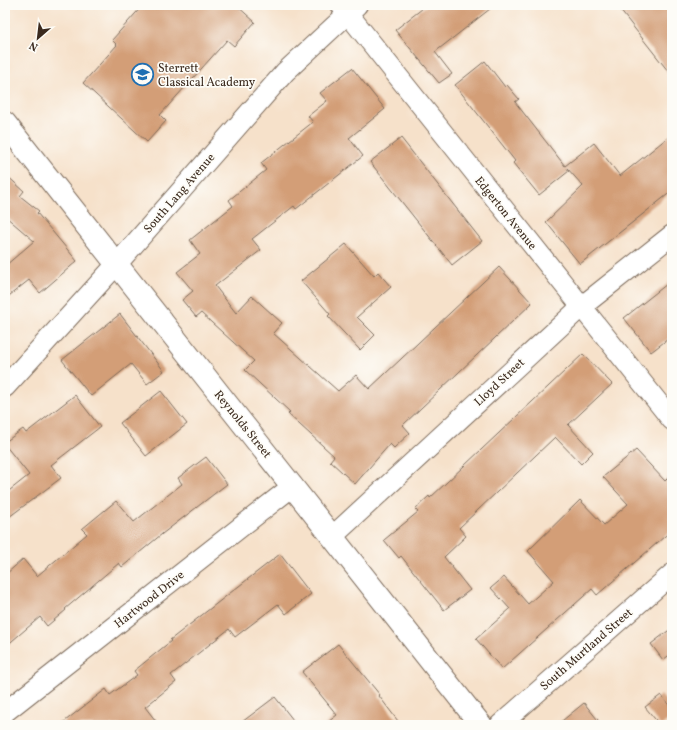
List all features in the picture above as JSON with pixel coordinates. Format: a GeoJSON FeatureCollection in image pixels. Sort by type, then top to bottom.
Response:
{"type":"FeatureCollection","features":[{"type":"Feature","properties":{"kind":"street","name":"South Lang Avenue"},"geometry":{"type":"LineString","coordinates":[[5,387],[116,265],[286,72],[348,8]]}},
{"type":"Feature","properties":{"kind":"street","name":"Edgerton Avenue"},"geometry":{"type":"LineString","coordinates":[[348,8],[581,307],[672,420]]}},
{"type":"Feature","properties":{"kind":"street","name":"Reynolds Street"},"geometry":{"type":"LineString","coordinates":[[5,123],[481,725]]}},
{"type":"Feature","properties":{"kind":"street","name":"Lloyd Street"},"geometry":{"type":"LineString","coordinates":[[333,536],[581,307],[672,235]]}},
{"type":"Feature","properties":{"kind":"street","name":"Hartwood Drive"},"geometry":{"type":"LineString","coordinates":[[5,712],[293,486]]}},
{"type":"Feature","properties":{"kind":"street","name":"South Murtland Street"},"geometry":{"type":"LineString","coordinates":[[500,725],[672,574]]}},
{"type":"Feature","properties":{"kind":"building","name":"Sterrett Classical Academy"},"geometry":{"type":"Polygon","coordinates":[[[143,5],[236,5],[255,22],[234,46],[227,40],[160,115],[166,121],[147,142],[83,83],[117,45],[112,40],[143,5]]]}},
{"type":"Feature","properties":{"kind":"building"},"geometry":{"type":"Polygon","coordinates":[[[427,5],[495,5],[435,52],[452,74],[439,83],[395,30],[427,5]]]}},
{"type":"Feature","properties":{"kind":"building"},"geometry":{"type":"Polygon","coordinates":[[[616,5],[672,5],[672,76],[616,5]]]}},
{"type":"Feature","properties":{"kind":"building"},"geometry":{"type":"Polygon","coordinates":[[[485,61],[505,87],[507,85],[519,99],[515,102],[565,166],[594,143],[620,176],[672,134],[672,191],[580,264],[546,222],[583,186],[567,168],[569,171],[539,195],[513,163],[515,161],[455,85],[485,61]]]}},
{"type":"Feature","properties":{"kind":"building"},"geometry":{"type":"Polygon","coordinates":[[[352,68],[385,109],[349,138],[363,156],[296,209],[294,206],[252,239],[261,250],[215,286],[236,313],[252,296],[282,323],[273,333],[338,391],[356,375],[369,389],[499,267],[532,303],[403,425],[410,433],[394,448],[390,444],[355,484],[330,461],[334,456],[288,414],[290,412],[245,370],[254,361],[201,313],[196,317],[182,300],[193,291],[177,272],[200,254],[190,240],[233,206],[229,200],[266,170],[261,163],[313,122],[308,116],[327,101],[320,93],[352,68]]]}},
{"type":"Feature","properties":{"kind":"building"},"geometry":{"type":"Polygon","coordinates":[[[401,138],[482,241],[452,265],[370,162],[401,138]]]}},
{"type":"Feature","properties":{"kind":"building"},"geometry":{"type":"Polygon","coordinates":[[[5,174],[24,191],[20,196],[39,211],[37,213],[77,261],[40,293],[29,280],[5,299],[5,266],[34,241],[5,216],[5,174]]]}},
{"type":"Feature","properties":{"kind":"building"},"geometry":{"type":"Polygon","coordinates":[[[346,244],[374,276],[378,272],[391,287],[357,317],[375,335],[360,350],[328,316],[330,314],[301,281],[346,244]]]}},
{"type":"Feature","properties":{"kind":"building"},"geometry":{"type":"Polygon","coordinates":[[[672,280],[672,336],[651,352],[624,318],[672,280]]]}},
{"type":"Feature","properties":{"kind":"building"},"geometry":{"type":"Polygon","coordinates":[[[120,314],[164,371],[147,384],[131,364],[91,396],[62,360],[120,314]]]}},
{"type":"Feature","properties":{"kind":"building"},"geometry":{"type":"Polygon","coordinates":[[[583,354],[612,384],[568,425],[593,452],[581,464],[555,437],[459,528],[466,536],[444,557],[470,590],[444,610],[401,556],[399,558],[384,540],[418,512],[415,509],[429,496],[430,498],[583,354]]]}},
{"type":"Feature","properties":{"kind":"building"},"geometry":{"type":"Polygon","coordinates":[[[161,391],[187,424],[146,456],[120,423],[161,391]]]}},
{"type":"Feature","properties":{"kind":"building"},"geometry":{"type":"Polygon","coordinates":[[[75,395],[100,427],[51,465],[61,478],[5,520],[5,494],[29,475],[5,445],[5,442],[23,429],[26,433],[75,395]]]}},
{"type":"Feature","properties":{"kind":"building"},"geometry":{"type":"Polygon","coordinates":[[[636,450],[665,481],[672,474],[672,530],[597,595],[592,589],[502,669],[476,639],[510,609],[491,588],[504,577],[528,604],[554,581],[528,551],[580,500],[604,525],[628,504],[603,477],[636,450]]]}},
{"type":"Feature","properties":{"kind":"building"},"geometry":{"type":"Polygon","coordinates":[[[206,457],[227,484],[122,567],[119,563],[47,626],[40,617],[5,647],[5,575],[23,559],[37,576],[87,534],[82,529],[116,501],[134,522],[182,484],[178,478],[206,457]]]}},
{"type":"Feature","properties":{"kind":"building"},"geometry":{"type":"Polygon","coordinates":[[[280,554],[311,594],[286,614],[278,604],[235,637],[229,629],[171,675],[176,682],[145,707],[159,725],[60,725],[106,689],[110,695],[137,675],[134,671],[171,641],[170,640],[280,554]]]}},
{"type":"Feature","properties":{"kind":"building"},"geometry":{"type":"Polygon","coordinates":[[[672,628],[672,653],[663,660],[651,644],[672,628]]]}},
{"type":"Feature","properties":{"kind":"building"},"geometry":{"type":"Polygon","coordinates":[[[338,644],[380,695],[379,696],[401,725],[324,725],[337,715],[302,672],[338,644]]]}},
{"type":"Feature","properties":{"kind":"building"},"geometry":{"type":"Polygon","coordinates":[[[661,695],[672,709],[672,717],[660,725],[645,707],[661,695]]]}},
{"type":"Feature","properties":{"kind":"building"},"geometry":{"type":"Polygon","coordinates":[[[275,697],[297,725],[238,725],[275,697]]]}},
{"type":"Feature","properties":{"kind":"building"},"geometry":{"type":"Polygon","coordinates":[[[584,703],[602,725],[557,725],[584,703]]]}},
{"type":"Feature","properties":{"kind":"place","name":"Sterrett Classical Academy"},"geometry":{"type":"Point","coordinates":[143,75]}}]}
